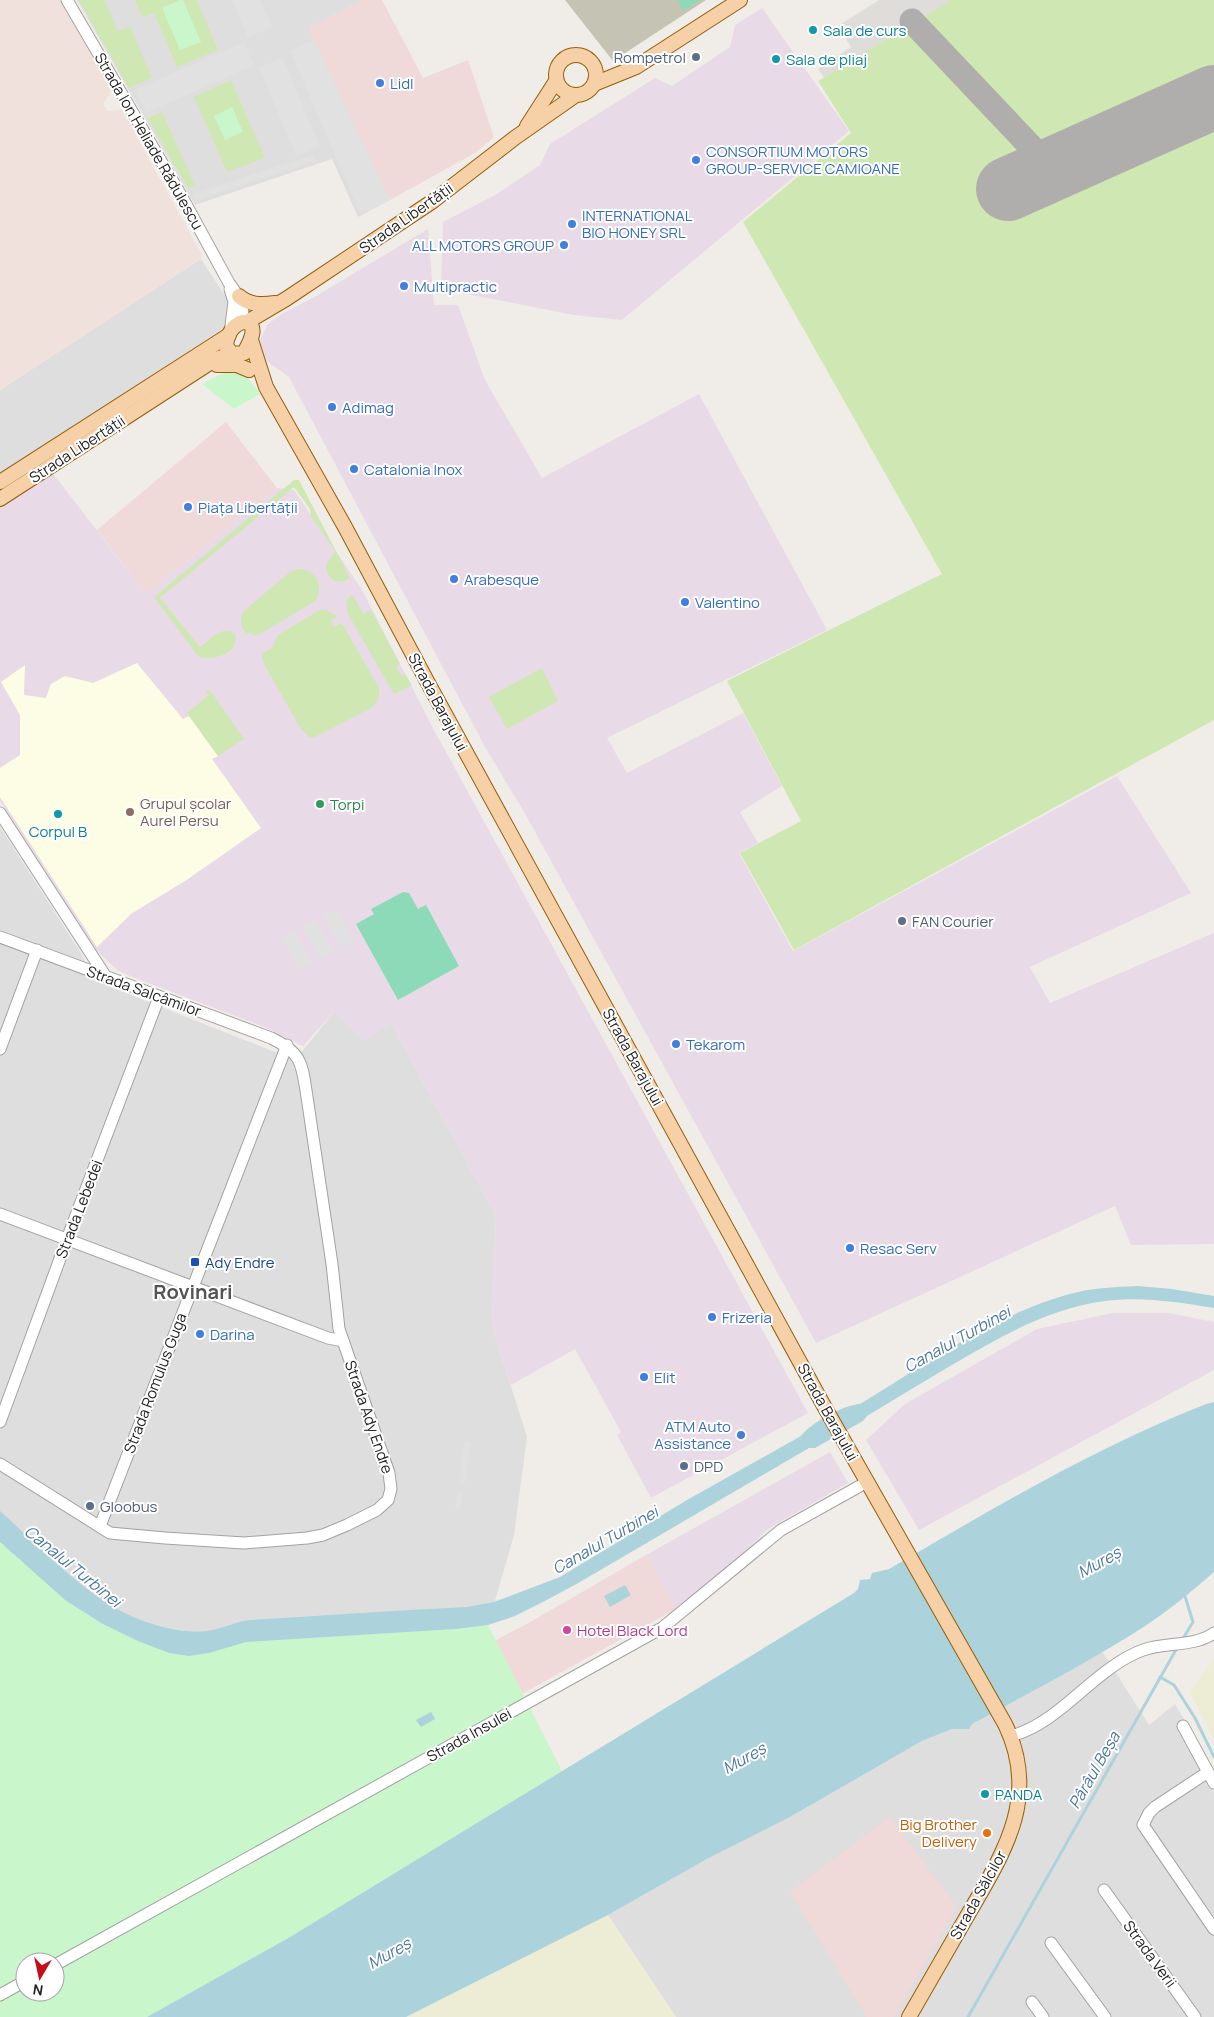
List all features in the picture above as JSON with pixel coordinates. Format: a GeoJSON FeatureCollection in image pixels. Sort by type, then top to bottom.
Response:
{"type":"FeatureCollection","features":[{"type":"Feature","properties":{"kind":"main road"},"geometry":{"type":"LineString","coordinates":[[594,84],[636,67],[740,0]]}},
{"type":"Feature","properties":{"kind":"main road"},"geometry":{"type":"LineString","coordinates":[[588,59],[594,66],[596,75],[590,90],[576,95],[560,88],[556,80],[556,71],[563,59],[570,56],[578,55],[588,59],[605,68],[620,70],[636,67]]}},
{"type":"Feature","properties":{"kind":"main road","name":"Strada Libertății"},"geometry":{"type":"LineString","coordinates":[[523,132],[556,80]]}},
{"type":"Feature","properties":{"kind":"main road","name":"Strada Libertății"},"geometry":{"type":"LineString","coordinates":[[0,482],[229,334],[234,327],[248,329],[283,301],[433,201],[523,132],[576,95]]}},
{"type":"Feature","properties":{"kind":"main road"},"geometry":{"type":"LineString","coordinates":[[239,296],[259,305],[283,301]]}},
{"type":"Feature","properties":{"kind":"main road"},"geometry":{"type":"LineString","coordinates":[[229,334],[226,346],[234,355],[244,353],[248,329]]}},
{"type":"Feature","properties":{"kind":"main road","name":"Strada Barajului"},"geometry":{"type":"LineString","coordinates":[[248,329],[266,387],[345,527],[428,683],[825,1407],[1008,1730]]}},
{"type":"Feature","properties":{"kind":"main road","name":"Strada Libertății"},"geometry":{"type":"LineString","coordinates":[[0,498],[216,359],[234,355]]}},
{"type":"Feature","properties":{"kind":"main road","name":"Strada Barajului"},"geometry":{"type":"LineString","coordinates":[[234,355],[266,387]]}},
{"type":"Feature","properties":{"kind":"main road"},"geometry":{"type":"LineString","coordinates":[[191,375],[217,365],[227,364],[249,370]]}},
{"type":"Feature","properties":{"kind":"main road","name":"Strada Sălcilor"},"geometry":{"type":"LineString","coordinates":[[908,2017],[1000,1859],[1012,1829],[1019,1798],[1020,1768],[1008,1730]]}},
{"type":"Feature","properties":{"kind":"street","name":"Strada Ion Heliade Rădulescu"},"geometry":{"type":"LineString","coordinates":[[67,0],[182,197],[229,283],[239,296],[248,329]]}},
{"type":"Feature","properties":{"kind":"street","name":"Strada Ion Heliade Rădulescu"},"geometry":{"type":"LineString","coordinates":[[229,283],[234,302],[229,334]]}},
{"type":"Feature","properties":{"kind":"street"},"geometry":{"type":"LineString","coordinates":[[0,813],[106,977]]}},
{"type":"Feature","properties":{"kind":"street","name":"Strada Salcâmilor"},"geometry":{"type":"LineString","coordinates":[[0,937],[287,1045]]}},
{"type":"Feature","properties":{"kind":"street"},"geometry":{"type":"LineString","coordinates":[[0,1049],[38,950]]}},
{"type":"Feature","properties":{"kind":"street","name":"Strada Lebedei"},"geometry":{"type":"LineString","coordinates":[[0,1422],[160,997]]}},
{"type":"Feature","properties":{"kind":"street","name":"Strada Romulus Guga"},"geometry":{"type":"LineString","coordinates":[[100,1526],[287,1045]]}},
{"type":"Feature","properties":{"kind":"street","name":"Strada Ady Endre"},"geometry":{"type":"LineString","coordinates":[[0,1464],[110,1533],[119,1535],[211,1541],[264,1542],[323,1535],[346,1526],[381,1508],[388,1500],[391,1481],[343,1341],[337,1316],[332,1264],[303,1071],[294,1051],[287,1045]]}},
{"type":"Feature","properties":{"kind":"street"},"geometry":{"type":"LineString","coordinates":[[0,1214],[328,1338],[343,1341]]}},
{"type":"Feature","properties":{"kind":"street","name":"Strada Insulei"},"geometry":{"type":"LineString","coordinates":[[65,1959],[662,1628],[781,1530],[867,1482]]}},
{"type":"Feature","properties":{"kind":"street"},"geometry":{"type":"LineString","coordinates":[[1008,1730],[1023,1733],[1037,1726],[1094,1681],[1143,1650],[1200,1640],[1214,1633]]}},
{"type":"Feature","properties":{"kind":"street"},"geometry":{"type":"LineString","coordinates":[[1183,1726],[1214,1783]]}},
{"type":"Feature","properties":{"kind":"street"},"geometry":{"type":"LineString","coordinates":[[1208,1772],[1155,1807],[1149,1813],[1143,1825],[1214,1929]]}},
{"type":"Feature","properties":{"kind":"street","name":"Strada Verii"},"geometry":{"type":"LineString","coordinates":[[1104,1890],[1195,2017]]}},
{"type":"Feature","properties":{"kind":"street"},"geometry":{"type":"LineString","coordinates":[[1051,1943],[1105,2017]]}},
{"type":"Feature","properties":{"kind":"street"},"geometry":{"type":"LineString","coordinates":[[0,1995],[15,1987]]}},
{"type":"Feature","properties":{"kind":"street"},"geometry":{"type":"LineString","coordinates":[[1032,2002],[1043,2017]]}},
{"type":"Feature","properties":{"kind":"shaded area"},"geometry":{"type":"Polygon","coordinates":[[[0,0],[60,0],[111,91],[103,104],[108,111],[122,110],[202,255],[201,259],[0,390],[0,0]]]}},
{"type":"Feature","properties":{"kind":"shaded area"},"geometry":{"type":"Polygon","coordinates":[[[77,0],[363,0],[309,28],[390,200],[358,217],[332,159],[195,205],[77,0]]]}},
{"type":"Feature","properties":{"kind":"shaded area"},"geometry":{"type":"Polygon","coordinates":[[[232,0],[260,0],[272,27],[248,37],[232,0]]]}},
{"type":"Feature","properties":{"kind":"shaded area"},"geometry":{"type":"Polygon","coordinates":[[[363,0],[382,0],[423,78],[468,60],[494,137],[475,153],[390,200],[308,28],[363,0]]]}},
{"type":"Feature","properties":{"kind":"shaded area"},"geometry":{"type":"Polygon","coordinates":[[[565,0],[706,0],[613,61],[565,0]]]}},
{"type":"Feature","properties":{"kind":"shaded area"},"geometry":{"type":"Polygon","coordinates":[[[879,0],[982,0],[882,160],[818,69],[851,47],[838,26],[879,0]]]}},
{"type":"Feature","properties":{"kind":"shaded area"},"geometry":{"type":"Polygon","coordinates":[[[762,8],[849,131],[622,320],[574,315],[441,289],[443,222],[497,194],[540,165],[550,144],[655,78],[672,86],[730,47],[735,25],[762,8]]]}},
{"type":"Feature","properties":{"kind":"shaded area"},"geometry":{"type":"Polygon","coordinates":[[[314,40],[390,200],[360,213],[290,51],[314,40]]]}},
{"type":"Feature","properties":{"kind":"shaded area"},"geometry":{"type":"Polygon","coordinates":[[[244,42],[254,65],[146,113],[135,90],[244,42]]]}},
{"type":"Feature","properties":{"kind":"shaded area"},"geometry":{"type":"Polygon","coordinates":[[[283,58],[320,147],[296,156],[259,67],[283,58]]]}},
{"type":"Feature","properties":{"kind":"shaded area"},"geometry":{"type":"Polygon","coordinates":[[[313,155],[316,161],[195,201],[192,194],[313,155]]]}},
{"type":"Feature","properties":{"kind":"shaded area"},"geometry":{"type":"Polygon","coordinates":[[[428,229],[434,305],[458,305],[485,380],[542,478],[699,394],[827,630],[607,738],[627,773],[743,713],[782,786],[740,812],[758,843],[739,853],[793,951],[1117,776],[1191,893],[1030,967],[1050,1003],[1214,933],[1214,1244],[1131,1245],[1115,1206],[816,1343],[523,810],[485,747],[289,377],[260,356],[260,341],[267,325],[280,315],[316,296],[428,229]]]}},
{"type":"Feature","properties":{"kind":"shaded area"},"geometry":{"type":"Polygon","coordinates":[[[201,259],[229,302],[227,326],[0,473],[0,390],[201,259]]]}},
{"type":"Feature","properties":{"kind":"shaded area","name":"Piața Libertății"},"geometry":{"type":"Polygon","coordinates":[[[226,422],[277,488],[146,594],[97,530],[226,422]]]}},
{"type":"Feature","properties":{"kind":"shaded area"},"geometry":{"type":"Polygon","coordinates":[[[51,471],[146,594],[277,488],[294,490],[361,588],[434,730],[808,1413],[651,1498],[617,1435],[621,1432],[575,1349],[511,1385],[492,1326],[496,1216],[391,1023],[364,1041],[334,1012],[303,1046],[262,1026],[117,970],[95,949],[0,801],[0,506],[51,471]]]}},
{"type":"Feature","properties":{"kind":"shaded area","name":"Grupul școlar Aurel Persu"},"geometry":{"type":"Polygon","coordinates":[[[137,663],[183,719],[189,716],[218,756],[212,759],[261,828],[188,879],[131,914],[97,947],[0,797],[0,768],[20,755],[20,715],[1,682],[25,665],[24,695],[46,698],[51,684],[65,676],[93,683],[137,663]]]}},
{"type":"Feature","properties":{"kind":"shaded area"},"geometry":{"type":"Polygon","coordinates":[[[0,827],[81,953],[93,980],[295,1060],[334,1012],[391,1023],[496,1216],[492,1326],[527,1437],[514,1535],[488,1625],[246,1642],[231,1646],[138,1641],[101,1623],[0,1542],[0,827]]]}},
{"type":"Feature","properties":{"kind":"shaded area"},"geometry":{"type":"Polygon","coordinates":[[[337,908],[354,940],[341,948],[323,915],[337,908]]]}},
{"type":"Feature","properties":{"kind":"shaded area"},"geometry":{"type":"Polygon","coordinates":[[[315,919],[334,952],[320,959],[302,927],[315,919]]]}},
{"type":"Feature","properties":{"kind":"shaded area"},"geometry":{"type":"Polygon","coordinates":[[[295,931],[312,963],[299,970],[281,938],[295,931]]]}},
{"type":"Feature","properties":{"kind":"shaded area"},"geometry":{"type":"Polygon","coordinates":[[[1113,1313],[1169,1313],[1214,1322],[1214,1370],[919,1530],[866,1440],[905,1404],[1037,1329],[1113,1313]]]}},
{"type":"Feature","properties":{"kind":"shaded area"},"geometry":{"type":"Polygon","coordinates":[[[465,1441],[471,1442],[465,1482],[459,1481],[465,1441]]]}},
{"type":"Feature","properties":{"kind":"shaded area"},"geometry":{"type":"Polygon","coordinates":[[[830,1452],[848,1483],[768,1529],[742,1555],[676,1609],[646,1555],[830,1452]]]}},
{"type":"Feature","properties":{"kind":"shaded area"},"geometry":{"type":"Polygon","coordinates":[[[458,1491],[463,1492],[460,1510],[455,1509],[458,1491]]]}},
{"type":"Feature","properties":{"kind":"shaded area"},"geometry":{"type":"Polygon","coordinates":[[[646,1555],[676,1609],[518,1696],[488,1644],[525,1625],[646,1555]]]}},
{"type":"Feature","properties":{"kind":"shaded area"},"geometry":{"type":"Polygon","coordinates":[[[1102,1651],[1149,1725],[1175,1704],[1194,1736],[1187,1741],[1214,1793],[1214,2017],[676,2017],[608,1915],[707,1859],[790,1817],[922,1741],[952,1729],[971,1727],[972,1724],[1102,1651]]]}},
{"type":"Feature","properties":{"kind":"shaded area"},"geometry":{"type":"Polygon","coordinates":[[[1214,1659],[1214,1740],[1190,1692],[1214,1659]]]}},
{"type":"Feature","properties":{"kind":"shaded area"},"geometry":{"type":"Polygon","coordinates":[[[890,1817],[957,1907],[894,2017],[867,2017],[790,1892],[890,1817]]]}},
{"type":"Feature","properties":{"kind":"shaded area"},"geometry":{"type":"Polygon","coordinates":[[[608,1915],[676,2017],[406,2017],[523,1957],[608,1915]]]}},
{"type":"Feature","properties":{"kind":"green space"},"geometry":{"type":"Polygon","coordinates":[[[79,0],[104,0],[118,31],[130,27],[152,78],[129,88],[79,0]]]}},
{"type":"Feature","properties":{"kind":"green space"},"geometry":{"type":"Polygon","coordinates":[[[135,0],[197,0],[218,50],[177,67],[154,13],[142,17],[135,0]]]}},
{"type":"Feature","properties":{"kind":"green space"},"geometry":{"type":"Polygon","coordinates":[[[183,0],[201,42],[180,50],[162,8],[183,0]]]}},
{"type":"Feature","properties":{"kind":"green space"},"geometry":{"type":"Polygon","coordinates":[[[678,0],[700,0],[683,11],[678,0]]]}},
{"type":"Feature","properties":{"kind":"green space"},"geometry":{"type":"Polygon","coordinates":[[[951,0],[1214,0],[1214,720],[794,950],[740,853],[801,821],[727,681],[942,574],[743,222],[851,133],[818,81],[951,0]]]}},
{"type":"Feature","properties":{"kind":"green space"},"geometry":{"type":"Polygon","coordinates":[[[231,80],[265,158],[227,172],[194,97],[231,80]]]}},
{"type":"Feature","properties":{"kind":"green space"},"geometry":{"type":"Polygon","coordinates":[[[232,107],[243,132],[225,140],[214,116],[232,107]]]}},
{"type":"Feature","properties":{"kind":"green space"},"geometry":{"type":"Polygon","coordinates":[[[162,112],[195,185],[188,188],[148,118],[162,112]]]}},
{"type":"Feature","properties":{"kind":"green space"},"geometry":{"type":"Polygon","coordinates":[[[229,370],[248,378],[260,394],[234,409],[202,384],[229,370]]]}},
{"type":"Feature","properties":{"kind":"green space"},"geometry":{"type":"Polygon","coordinates":[[[294,480],[299,480],[350,578],[337,581],[328,574],[326,565],[335,551],[311,516],[310,509],[294,487],[160,598],[200,647],[221,632],[230,631],[235,634],[236,641],[230,651],[211,658],[198,656],[154,597],[294,480]]]}},
{"type":"Feature","properties":{"kind":"green space"},"geometry":{"type":"Polygon","coordinates":[[[299,569],[310,572],[317,580],[319,590],[315,601],[260,634],[246,633],[242,628],[241,622],[244,611],[290,572],[299,569]]]}},
{"type":"Feature","properties":{"kind":"green space"},"geometry":{"type":"Polygon","coordinates":[[[352,594],[363,614],[371,610],[400,664],[396,666],[401,676],[405,674],[412,685],[394,694],[348,614],[348,598],[352,594]]]}},
{"type":"Feature","properties":{"kind":"green space"},"geometry":{"type":"Polygon","coordinates":[[[320,610],[326,610],[337,616],[331,621],[334,627],[342,623],[379,688],[379,694],[377,702],[371,708],[315,737],[309,737],[301,729],[264,664],[262,656],[263,653],[272,648],[278,635],[320,610]]]}},
{"type":"Feature","properties":{"kind":"green space"},"geometry":{"type":"Polygon","coordinates":[[[542,668],[558,701],[507,729],[489,697],[542,668]]]}},
{"type":"Feature","properties":{"kind":"green space"},"geometry":{"type":"Polygon","coordinates":[[[205,690],[209,690],[212,693],[244,739],[218,756],[187,713],[209,695],[205,690]]]}},
{"type":"Feature","properties":{"kind":"green space"},"geometry":{"type":"Polygon","coordinates":[[[403,892],[409,893],[418,909],[426,905],[459,966],[398,1000],[356,924],[374,914],[371,909],[403,892]]]}},
{"type":"Feature","properties":{"kind":"green space"},"geometry":{"type":"Polygon","coordinates":[[[0,1542],[65,1600],[101,1623],[138,1641],[169,1653],[189,1656],[246,1642],[456,1629],[488,1625],[562,1771],[290,1937],[147,2017],[0,2017],[0,1542]]]}},
{"type":"Feature","properties":{"kind":"water","name":"Canalul Turbinei"},"geometry":{"type":"Polygon","coordinates":[[[1138,1286],[1214,1296],[1214,1308],[1160,1300],[1132,1299],[1105,1301],[1064,1310],[1026,1325],[970,1354],[867,1416],[863,1421],[815,1448],[809,1448],[580,1582],[515,1616],[488,1625],[456,1629],[246,1642],[209,1653],[189,1656],[169,1653],[138,1641],[101,1623],[65,1600],[0,1542],[0,1511],[63,1569],[115,1608],[150,1623],[179,1630],[198,1632],[251,1620],[467,1607],[494,1602],[560,1577],[687,1500],[801,1436],[811,1426],[828,1416],[846,1407],[860,1404],[934,1358],[1012,1315],[1066,1295],[1102,1288],[1138,1286]]]}},
{"type":"Feature","properties":{"kind":"water","name":"Mureș"},"geometry":{"type":"Polygon","coordinates":[[[1214,1402],[1214,1572],[1142,1628],[1058,1678],[972,1724],[969,1729],[952,1729],[922,1741],[790,1817],[707,1859],[608,1915],[406,2017],[147,2017],[290,1937],[854,1593],[858,1589],[860,1580],[870,1579],[872,1573],[889,1569],[1044,1480],[1124,1440],[1164,1421],[1214,1402]]]}},
{"type":"Feature","properties":{"kind":"water"},"geometry":{"type":"Polygon","coordinates":[[[625,1585],[631,1595],[610,1607],[604,1596],[625,1585]]]}},
{"type":"Feature","properties":{"kind":"water"},"geometry":{"type":"Polygon","coordinates":[[[431,1712],[435,1719],[421,1727],[416,1720],[431,1712]]]}},
{"type":"Feature","properties":{"kind":"waterway","name":"Pârâul Beșa"},"geometry":{"type":"LineString","coordinates":[[1182,1640],[1193,1622],[1184,1593]]}},
{"type":"Feature","properties":{"kind":"waterway","name":"Pârâul Beșa"},"geometry":{"type":"LineString","coordinates":[[968,2017],[1177,1648]]}},
{"type":"Feature","properties":{"kind":"waterway"},"geometry":{"type":"LineString","coordinates":[[1160,1677],[1174,1685],[1195,1718],[1214,1757]]}},
{"type":"Feature","properties":{"kind":"taxiway"},"geometry":{"type":"LineString","coordinates":[[912,21],[1052,169]]}},
{"type":"Feature","properties":{"kind":"runway"},"geometry":{"type":"LineString","coordinates":[[1008,189],[1214,97]]}},
{"type":"Feature","properties":{"kind":"place","name":"Sala de curs"},"geometry":{"type":"Point","coordinates":[813,30]}},
{"type":"Feature","properties":{"kind":"place","name":"Rompetrol"},"geometry":{"type":"Point","coordinates":[696,57]}},
{"type":"Feature","properties":{"kind":"place","name":"Sala de pliaj"},"geometry":{"type":"Point","coordinates":[776,59]}},
{"type":"Feature","properties":{"kind":"place","name":"Lidl"},"geometry":{"type":"Point","coordinates":[380,83]}},
{"type":"Feature","properties":{"kind":"place","name":"CONSORTIUM MOTORS GROUP-SERVICE CAMIOANE"},"geometry":{"type":"Point","coordinates":[696,160]}},
{"type":"Feature","properties":{"kind":"place","name":"INTERNATIONAL BIO HONEY SRL"},"geometry":{"type":"Point","coordinates":[572,224]}},
{"type":"Feature","properties":{"kind":"place","name":"ALL MOTORS GROUP"},"geometry":{"type":"Point","coordinates":[564,245]}},
{"type":"Feature","properties":{"kind":"place","name":"Multipractic"},"geometry":{"type":"Point","coordinates":[404,286]}},
{"type":"Feature","properties":{"kind":"place","name":"Adimag"},"geometry":{"type":"Point","coordinates":[332,407]}},
{"type":"Feature","properties":{"kind":"place","name":"Catalonia Inox"},"geometry":{"type":"Point","coordinates":[354,469]}},
{"type":"Feature","properties":{"kind":"place","name":"Piața Libertății"},"geometry":{"type":"Point","coordinates":[188,507]}},
{"type":"Feature","properties":{"kind":"place","name":"Arabesque"},"geometry":{"type":"Point","coordinates":[454,579]}},
{"type":"Feature","properties":{"kind":"place","name":"Valentino"},"geometry":{"type":"Point","coordinates":[685,602]}},
{"type":"Feature","properties":{"kind":"place","name":"Torpi"},"geometry":{"type":"Point","coordinates":[320,804]}},
{"type":"Feature","properties":{"kind":"place","name":"Grupul școlar Aurel Persu"},"geometry":{"type":"Point","coordinates":[130,812]}},
{"type":"Feature","properties":{"kind":"place","name":"Corpul B"},"geometry":{"type":"Point","coordinates":[58,814]}},
{"type":"Feature","properties":{"kind":"place","name":"FAN Courier"},"geometry":{"type":"Point","coordinates":[902,921]}},
{"type":"Feature","properties":{"kind":"place","name":"Tekarom"},"geometry":{"type":"Point","coordinates":[676,1044]}},
{"type":"Feature","properties":{"kind":"place","name":"Resac Serv"},"geometry":{"type":"Point","coordinates":[850,1248]}},
{"type":"Feature","properties":{"kind":"place","name":"Ady Endre"},"geometry":{"type":"Point","coordinates":[195,1262]}},
{"type":"Feature","properties":{"kind":"place","name":"Frizeria"},"geometry":{"type":"Point","coordinates":[712,1317]}},
{"type":"Feature","properties":{"kind":"place","name":"Darina"},"geometry":{"type":"Point","coordinates":[200,1334]}},
{"type":"Feature","properties":{"kind":"place","name":"Elit"},"geometry":{"type":"Point","coordinates":[644,1377]}},
{"type":"Feature","properties":{"kind":"place","name":"ATM Auto Assistance"},"geometry":{"type":"Point","coordinates":[741,1435]}},
{"type":"Feature","properties":{"kind":"place","name":"DPD"},"geometry":{"type":"Point","coordinates":[684,1466]}},
{"type":"Feature","properties":{"kind":"place","name":"Gloobus"},"geometry":{"type":"Point","coordinates":[90,1506]}},
{"type":"Feature","properties":{"kind":"place","name":"Hotel Black Lord"},"geometry":{"type":"Point","coordinates":[567,1630]}},
{"type":"Feature","properties":{"kind":"place","name":"PANDA"},"geometry":{"type":"Point","coordinates":[985,1794]}},
{"type":"Feature","properties":{"kind":"place","name":"Big Brother Delivery"},"geometry":{"type":"Point","coordinates":[987,1833]}},
{"type":"Feature","properties":{"kind":"district","name":"Rovinari"},"geometry":{"type":"Point","coordinates":[193,1291]}}]}
